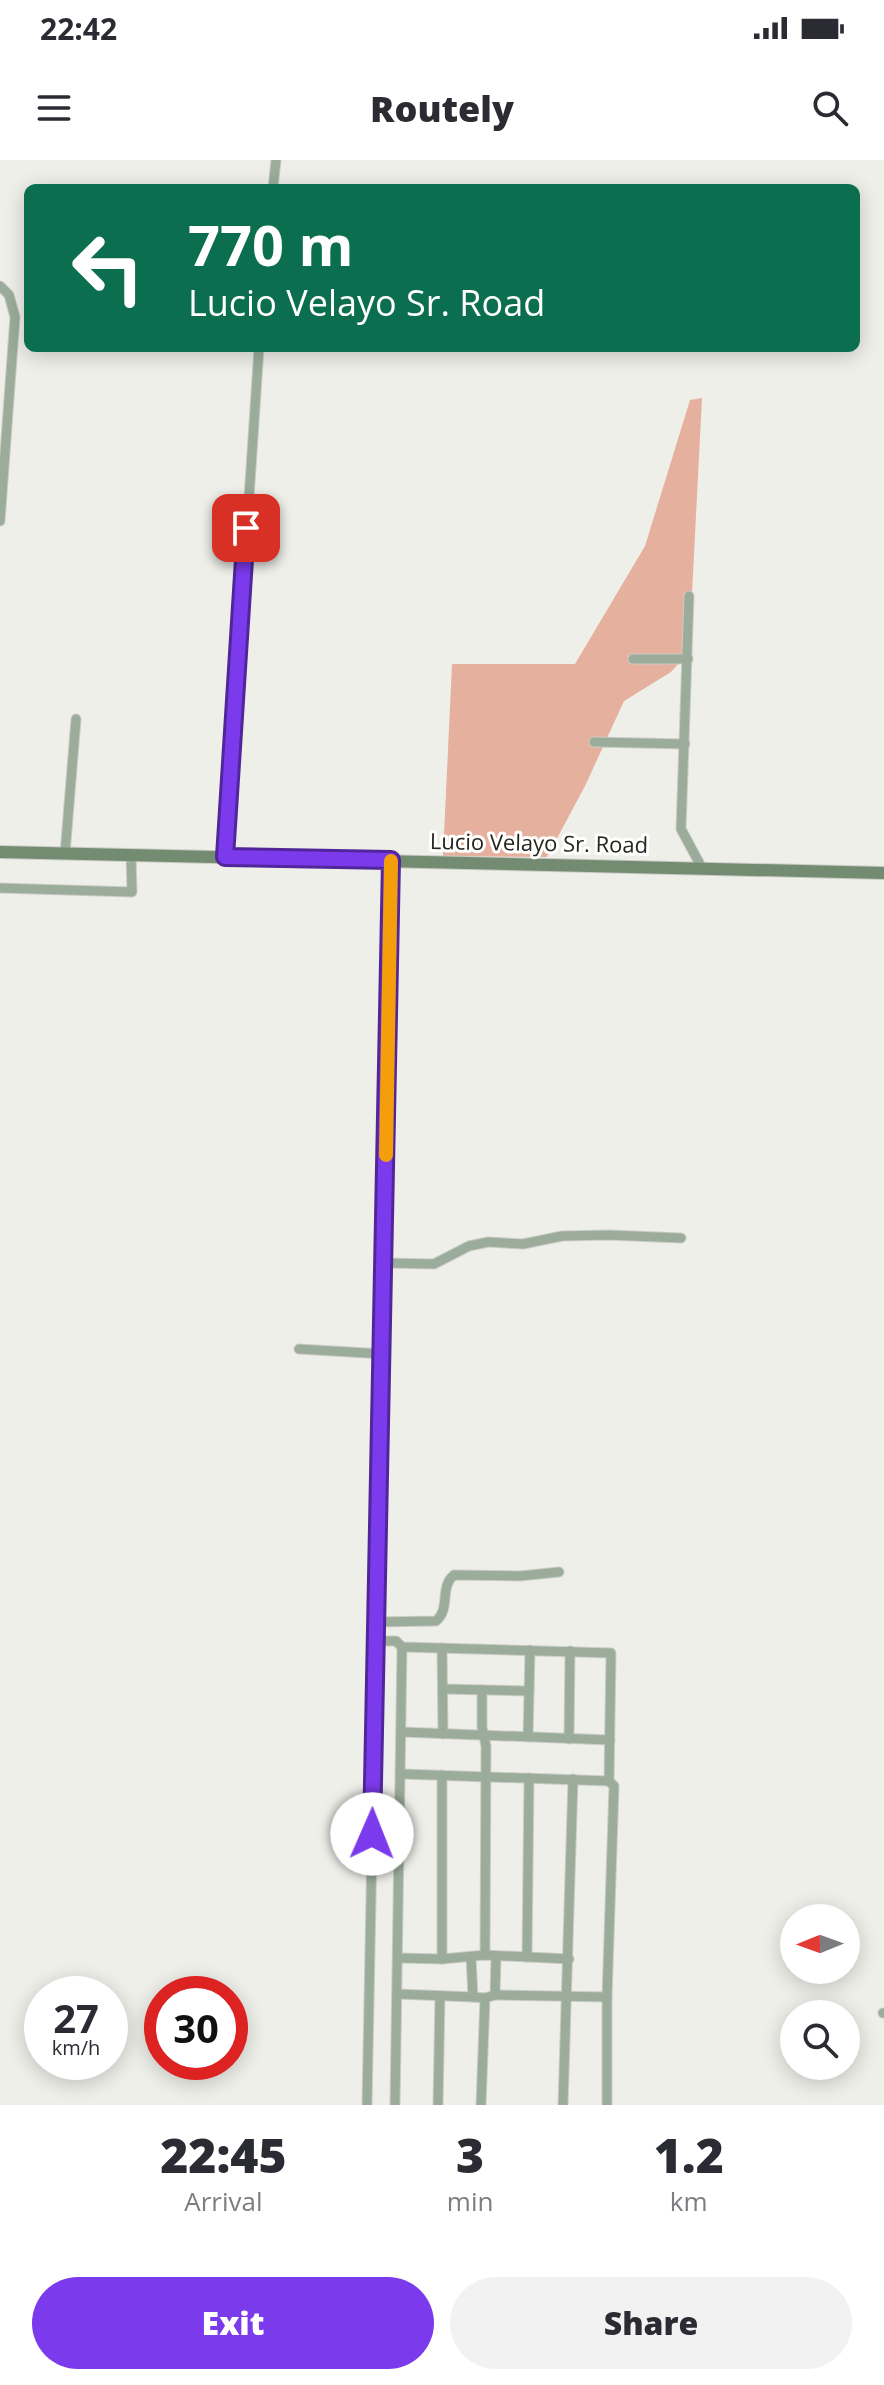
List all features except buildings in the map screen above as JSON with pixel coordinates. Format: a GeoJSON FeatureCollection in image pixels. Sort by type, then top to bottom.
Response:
{"type":"FeatureCollection","features":[{"type":"Feature","properties":{"kind":"main road","name":"Lucio Velayo Sr. Road"},"geometry":{"type":"LineString","coordinates":[[0,852],[884,873]]}},
{"type":"Feature","properties":{"kind":"street"},"geometry":{"type":"LineString","coordinates":[[273,184],[276,160]]}},
{"type":"Feature","properties":{"kind":"street"},"geometry":{"type":"LineString","coordinates":[[0,286],[9,295],[15,317],[0,521]]}},
{"type":"Feature","properties":{"kind":"street"},"geometry":{"type":"LineString","coordinates":[[225,857],[259,352]]}},
{"type":"Feature","properties":{"kind":"street"},"geometry":{"type":"LineString","coordinates":[[689,596],[681,829],[702,868]]}},
{"type":"Feature","properties":{"kind":"street"},"geometry":{"type":"LineString","coordinates":[[633,659],[688,659]]}},
{"type":"Feature","properties":{"kind":"street"},"geometry":{"type":"LineString","coordinates":[[65,854],[76,719]]}},
{"type":"Feature","properties":{"kind":"street"},"geometry":{"type":"LineString","coordinates":[[594,742],[685,744]]}},
{"type":"Feature","properties":{"kind":"street"},"geometry":{"type":"LineString","coordinates":[[0,888],[132,892],[131,855]]}},
{"type":"Feature","properties":{"kind":"street"},"geometry":{"type":"LineString","coordinates":[[367,2105],[391,860]]}},
{"type":"Feature","properties":{"kind":"street"},"geometry":{"type":"LineString","coordinates":[[385,1263],[442,1263],[469,1246],[488,1242],[523,1244],[562,1236],[609,1235],[681,1238]]}},
{"type":"Feature","properties":{"kind":"street"},"geometry":{"type":"LineString","coordinates":[[299,1349],[383,1354]]}},
{"type":"Feature","properties":{"kind":"street"},"geometry":{"type":"LineString","coordinates":[[376,1622],[436,1621],[444,1611],[446,1584],[454,1575],[520,1576],[559,1572]]}},
{"type":"Feature","properties":{"kind":"street"},"geometry":{"type":"LineString","coordinates":[[384,1641],[396,1641],[402,1647],[611,1653],[609,1781]]}},
{"type":"Feature","properties":{"kind":"street"},"geometry":{"type":"LineString","coordinates":[[395,2105],[402,1647]]}},
{"type":"Feature","properties":{"kind":"street"},"geometry":{"type":"LineString","coordinates":[[442,1648],[443,1734]]}},
{"type":"Feature","properties":{"kind":"street"},"geometry":{"type":"LineString","coordinates":[[528,1737],[530,1650]]}},
{"type":"Feature","properties":{"kind":"street"},"geometry":{"type":"LineString","coordinates":[[569,1739],[570,1651]]}},
{"type":"Feature","properties":{"kind":"street"},"geometry":{"type":"LineString","coordinates":[[443,1689],[529,1691]]}},
{"type":"Feature","properties":{"kind":"street"},"geometry":{"type":"LineString","coordinates":[[482,1690],[486,1777],[485,1955]]}},
{"type":"Feature","properties":{"kind":"street"},"geometry":{"type":"LineString","coordinates":[[402,1732],[610,1740]]}},
{"type":"Feature","properties":{"kind":"street"},"geometry":{"type":"LineString","coordinates":[[402,1774],[609,1781],[614,1786],[607,2105]]}},
{"type":"Feature","properties":{"kind":"street"},"geometry":{"type":"LineString","coordinates":[[442,1775],[442,1959]]}},
{"type":"Feature","properties":{"kind":"street"},"geometry":{"type":"LineString","coordinates":[[527,1957],[529,1778]]}},
{"type":"Feature","properties":{"kind":"street"},"geometry":{"type":"LineString","coordinates":[[563,2105],[573,1779]]}},
{"type":"Feature","properties":{"kind":"street"},"geometry":{"type":"LineString","coordinates":[[399,1958],[442,1959],[485,1955],[569,1959]]}},
{"type":"Feature","properties":{"kind":"street"},"geometry":{"type":"LineString","coordinates":[[471,1957],[473,1997]]}},
{"type":"Feature","properties":{"kind":"street"},"geometry":{"type":"LineString","coordinates":[[495,1995],[496,1957]]}},
{"type":"Feature","properties":{"kind":"street"},"geometry":{"type":"LineString","coordinates":[[397,1994],[485,1998],[495,1995],[607,1997]]}},
{"type":"Feature","properties":{"kind":"street"},"geometry":{"type":"LineString","coordinates":[[438,2105],[440,1996]]}},
{"type":"Feature","properties":{"kind":"street"},"geometry":{"type":"LineString","coordinates":[[481,2105],[485,1998]]}},
{"type":"Feature","properties":{"kind":"shaded area"},"geometry":{"type":"Polygon","coordinates":[[[702,398],[689,652],[671,672],[624,701],[585,786],[547,857],[443,856],[452,664],[575,664],[645,546],[690,400],[702,398]]]}},
{"type":"Feature","properties":{"kind":"slow traffic"},"geometry":{"type":"LineString","coordinates":[[386,1155],[391,861]]}},
{"type":"Feature","properties":{"kind":"route"},"geometry":{"type":"LineString","coordinates":[[246,528],[225,857],[391,860],[372,1834]]}}]}
